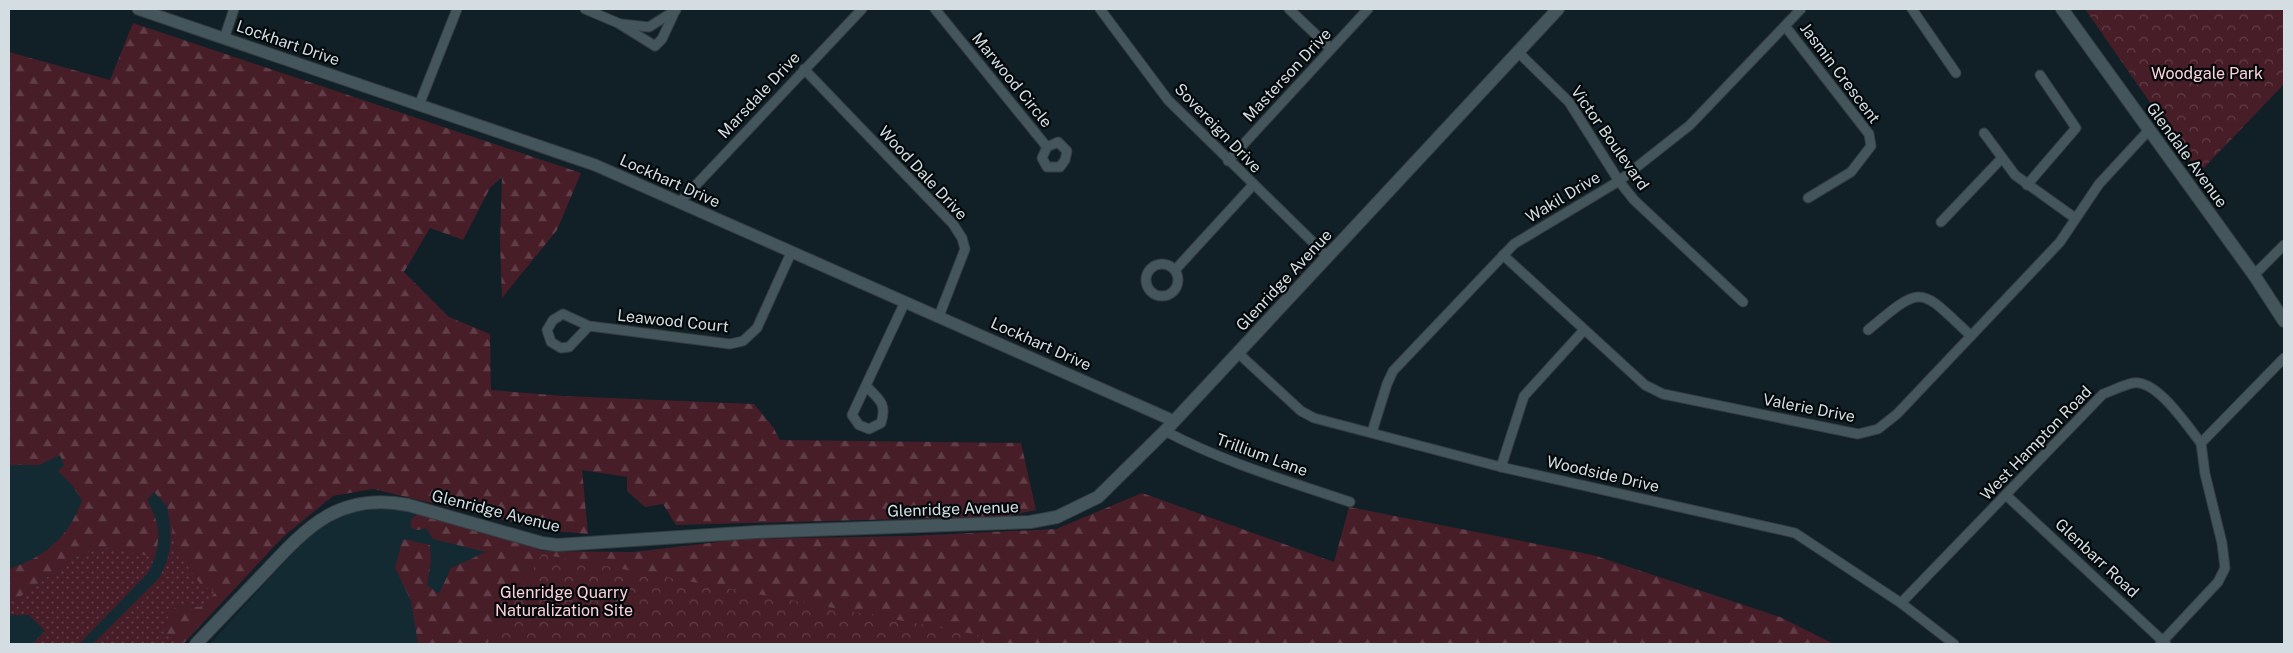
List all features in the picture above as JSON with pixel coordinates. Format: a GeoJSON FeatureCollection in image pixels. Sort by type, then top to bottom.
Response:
{"type":"FeatureCollection","features":[{"type":"Feature","properties":{"kind":"main road","name":"Glenridge Avenue"},"geometry":{"type":"LineString","coordinates":[[196,644],[311,525],[342,508],[362,502],[386,501],[408,505],[542,543],[557,545],[756,532],[1030,522],[1057,517],[1098,497],[1165,431],[1558,9]]}},
{"type":"Feature","properties":{"kind":"main road","name":"Glendale Avenue"},"geometry":{"type":"LineString","coordinates":[[2062,9],[2254,275],[2284,321]]}},
{"type":"Feature","properties":{"kind":"street","name":"Lockhart Drive"},"geometry":{"type":"LineString","coordinates":[[138,9],[595,165],[1174,421]]}},
{"type":"Feature","properties":{"kind":"street"},"geometry":{"type":"LineString","coordinates":[[224,39],[234,9]]}},
{"type":"Feature","properties":{"kind":"street"},"geometry":{"type":"LineString","coordinates":[[419,105],[457,9]]}},
{"type":"Feature","properties":{"kind":"street"},"geometry":{"type":"LineString","coordinates":[[585,9],[618,23],[655,46],[662,39],[676,10]]}},
{"type":"Feature","properties":{"kind":"street","name":"Marsdale Drive"},"geometry":{"type":"LineString","coordinates":[[679,203],[862,9]]}},
{"type":"Feature","properties":{"kind":"street","name":"Marwood Circle"},"geometry":{"type":"LineString","coordinates":[[935,9],[1047,147]]}},
{"type":"Feature","properties":{"kind":"street","name":"Sovereign Drive"},"geometry":{"type":"LineString","coordinates":[[1100,9],[1168,100],[1228,161],[1327,256]]}},
{"type":"Feature","properties":{"kind":"street"},"geometry":{"type":"LineString","coordinates":[[1289,9],[1331,49]]}},
{"type":"Feature","properties":{"kind":"street","name":"Masterson Drive"},"geometry":{"type":"LineString","coordinates":[[1228,161],[1368,9]]}},
{"type":"Feature","properties":{"kind":"street","name":"Wakil Drive"},"geometry":{"type":"LineString","coordinates":[[1372,432],[1393,371],[1514,244],[1618,181],[1690,125],[1801,9]]}},
{"type":"Feature","properties":{"kind":"street"},"geometry":{"type":"LineString","coordinates":[[1912,9],[1956,73]]}},
{"type":"Feature","properties":{"kind":"street"},"geometry":{"type":"LineString","coordinates":[[618,23],[649,27],[676,10]]}},
{"type":"Feature","properties":{"kind":"street","name":"Jasmin Crescent"},"geometry":{"type":"LineString","coordinates":[[1785,26],[1869,134],[1871,146],[1852,172],[1808,198]]}},
{"type":"Feature","properties":{"kind":"street","name":"Victor Boulevard"},"geometry":{"type":"LineString","coordinates":[[1518,52],[1569,102],[1618,181],[1634,200],[1743,302]]}},
{"type":"Feature","properties":{"kind":"street","name":"Wood Dale Drive"},"geometry":{"type":"LineString","coordinates":[[804,69],[953,224],[962,238],[965,249],[939,316]]}},
{"type":"Feature","properties":{"kind":"street"},"geometry":{"type":"LineString","coordinates":[[2027,185],[2076,128],[2040,76]]}},
{"type":"Feature","properties":{"kind":"street","name":"Valerie Drive"},"geometry":{"type":"LineString","coordinates":[[1503,255],[1646,384],[1663,394],[1858,434],[1878,429],[1897,414],[2060,242],[2099,184],[2149,130]]}},
{"type":"Feature","properties":{"kind":"street"},"geometry":{"type":"LineString","coordinates":[[1984,133],[2002,158],[2027,185],[2075,218]]}},
{"type":"Feature","properties":{"kind":"street"},"geometry":{"type":"LineString","coordinates":[[1940,222],[2002,158]]}},
{"type":"Feature","properties":{"kind":"street"},"geometry":{"type":"LineString","coordinates":[[1176,270],[1253,185]]}},
{"type":"Feature","properties":{"kind":"street"},"geometry":{"type":"LineString","coordinates":[[2254,275],[2284,245]]}},
{"type":"Feature","properties":{"kind":"street","name":"Leawood Court"},"geometry":{"type":"LineString","coordinates":[[589,326],[569,347],[561,348],[551,342],[547,330],[553,320],[563,314],[589,326],[730,344],[743,341],[757,328],[791,253]]}},
{"type":"Feature","properties":{"kind":"street"},"geometry":{"type":"LineString","coordinates":[[1868,330],[1900,304],[1916,295],[1931,298],[1971,336]]}},
{"type":"Feature","properties":{"kind":"street"},"geometry":{"type":"LineString","coordinates":[[867,387],[881,401],[884,412],[881,424],[869,429],[859,424],[852,415],[858,399],[867,387],[905,302]]}},
{"type":"Feature","properties":{"kind":"street"},"geometry":{"type":"LineString","coordinates":[[1501,467],[1524,396],[1584,330]]}},
{"type":"Feature","properties":{"kind":"street","name":"Woodside Drive"},"geometry":{"type":"LineString","coordinates":[[1238,353],[1301,411],[1314,418],[1501,467],[1795,532],[1901,603],[1954,644]]}},
{"type":"Feature","properties":{"kind":"street"},"geometry":{"type":"LineString","coordinates":[[2163,643],[2218,582],[2225,568],[2222,543],[2205,474],[2201,443],[2284,358]]}},
{"type":"Feature","properties":{"kind":"street","name":"West Hampton Road"},"geometry":{"type":"LineString","coordinates":[[1901,603],[2103,394],[2133,383],[2145,383],[2157,390],[2201,443]]}},
{"type":"Feature","properties":{"kind":"street","name":"Trillium Lane"},"geometry":{"type":"LineString","coordinates":[[1165,431],[1190,445],[1350,502]]}},
{"type":"Feature","properties":{"kind":"street","name":"Glenbarr Road"},"geometry":{"type":"LineString","coordinates":[[2006,495],[2163,643]]}},
{"type":"Feature","properties":{"kind":"shaded area"},"geometry":{"type":"Polygon","coordinates":[[[68,441],[171,496],[228,588],[173,644],[9,644],[9,452],[68,441]]]}},
{"type":"Feature","properties":{"kind":"shaded area"},"geometry":{"type":"Polygon","coordinates":[[[383,508],[398,509],[542,554],[487,644],[210,644],[310,533],[348,513],[383,508]]]}},
{"type":"Feature","properties":{"kind":"green space","name":"Woodgale Park"},"geometry":{"type":"Polygon","coordinates":[[[2085,9],[2284,9],[2284,84],[2199,173],[2085,9]]]}},
{"type":"Feature","properties":{"kind":"green space"},"geometry":{"type":"Polygon","coordinates":[[[133,23],[581,173],[557,230],[502,298],[500,240],[502,177],[490,188],[463,240],[430,228],[404,272],[449,317],[490,334],[491,390],[564,396],[754,404],[773,427],[780,440],[1021,443],[1036,510],[1008,516],[676,525],[663,504],[645,507],[627,491],[627,477],[582,470],[588,534],[544,530],[373,489],[333,496],[284,536],[184,643],[165,635],[167,619],[176,606],[200,607],[216,592],[201,585],[177,552],[167,506],[154,492],[147,500],[158,528],[155,557],[102,547],[74,558],[17,599],[9,601],[9,569],[34,558],[54,544],[70,525],[82,500],[72,485],[58,471],[64,465],[60,455],[39,465],[9,465],[9,52],[110,80],[133,23]]]}},
{"type":"Feature","properties":{"kind":"green space"},"geometry":{"type":"Polygon","coordinates":[[[1142,493],[1334,562],[1349,507],[1593,555],[1780,617],[1834,644],[418,644],[411,601],[395,568],[403,539],[430,545],[431,561],[427,585],[439,594],[451,568],[486,552],[433,539],[426,528],[418,530],[411,528],[411,519],[418,514],[490,533],[543,551],[634,552],[743,539],[909,536],[1056,529],[1142,493]]]}},
{"type":"Feature","properties":{"kind":"green space"},"geometry":{"type":"Polygon","coordinates":[[[167,506],[177,552],[217,592],[200,607],[176,606],[168,619],[165,635],[184,643],[182,644],[93,644],[159,578],[167,560],[171,535],[167,506]]]}},
{"type":"Feature","properties":{"kind":"green space"},"geometry":{"type":"Polygon","coordinates":[[[103,547],[155,557],[148,573],[79,644],[32,644],[45,631],[29,615],[9,615],[9,601],[17,599],[74,558],[103,547]]]}},
{"type":"Feature","properties":{"kind":"green space","name":"Glenridge Quarry Naturalization Site"},"geometry":{"type":"Polygon","coordinates":[[[542,554],[979,635],[970,644],[487,644],[542,554]]]}}]}
